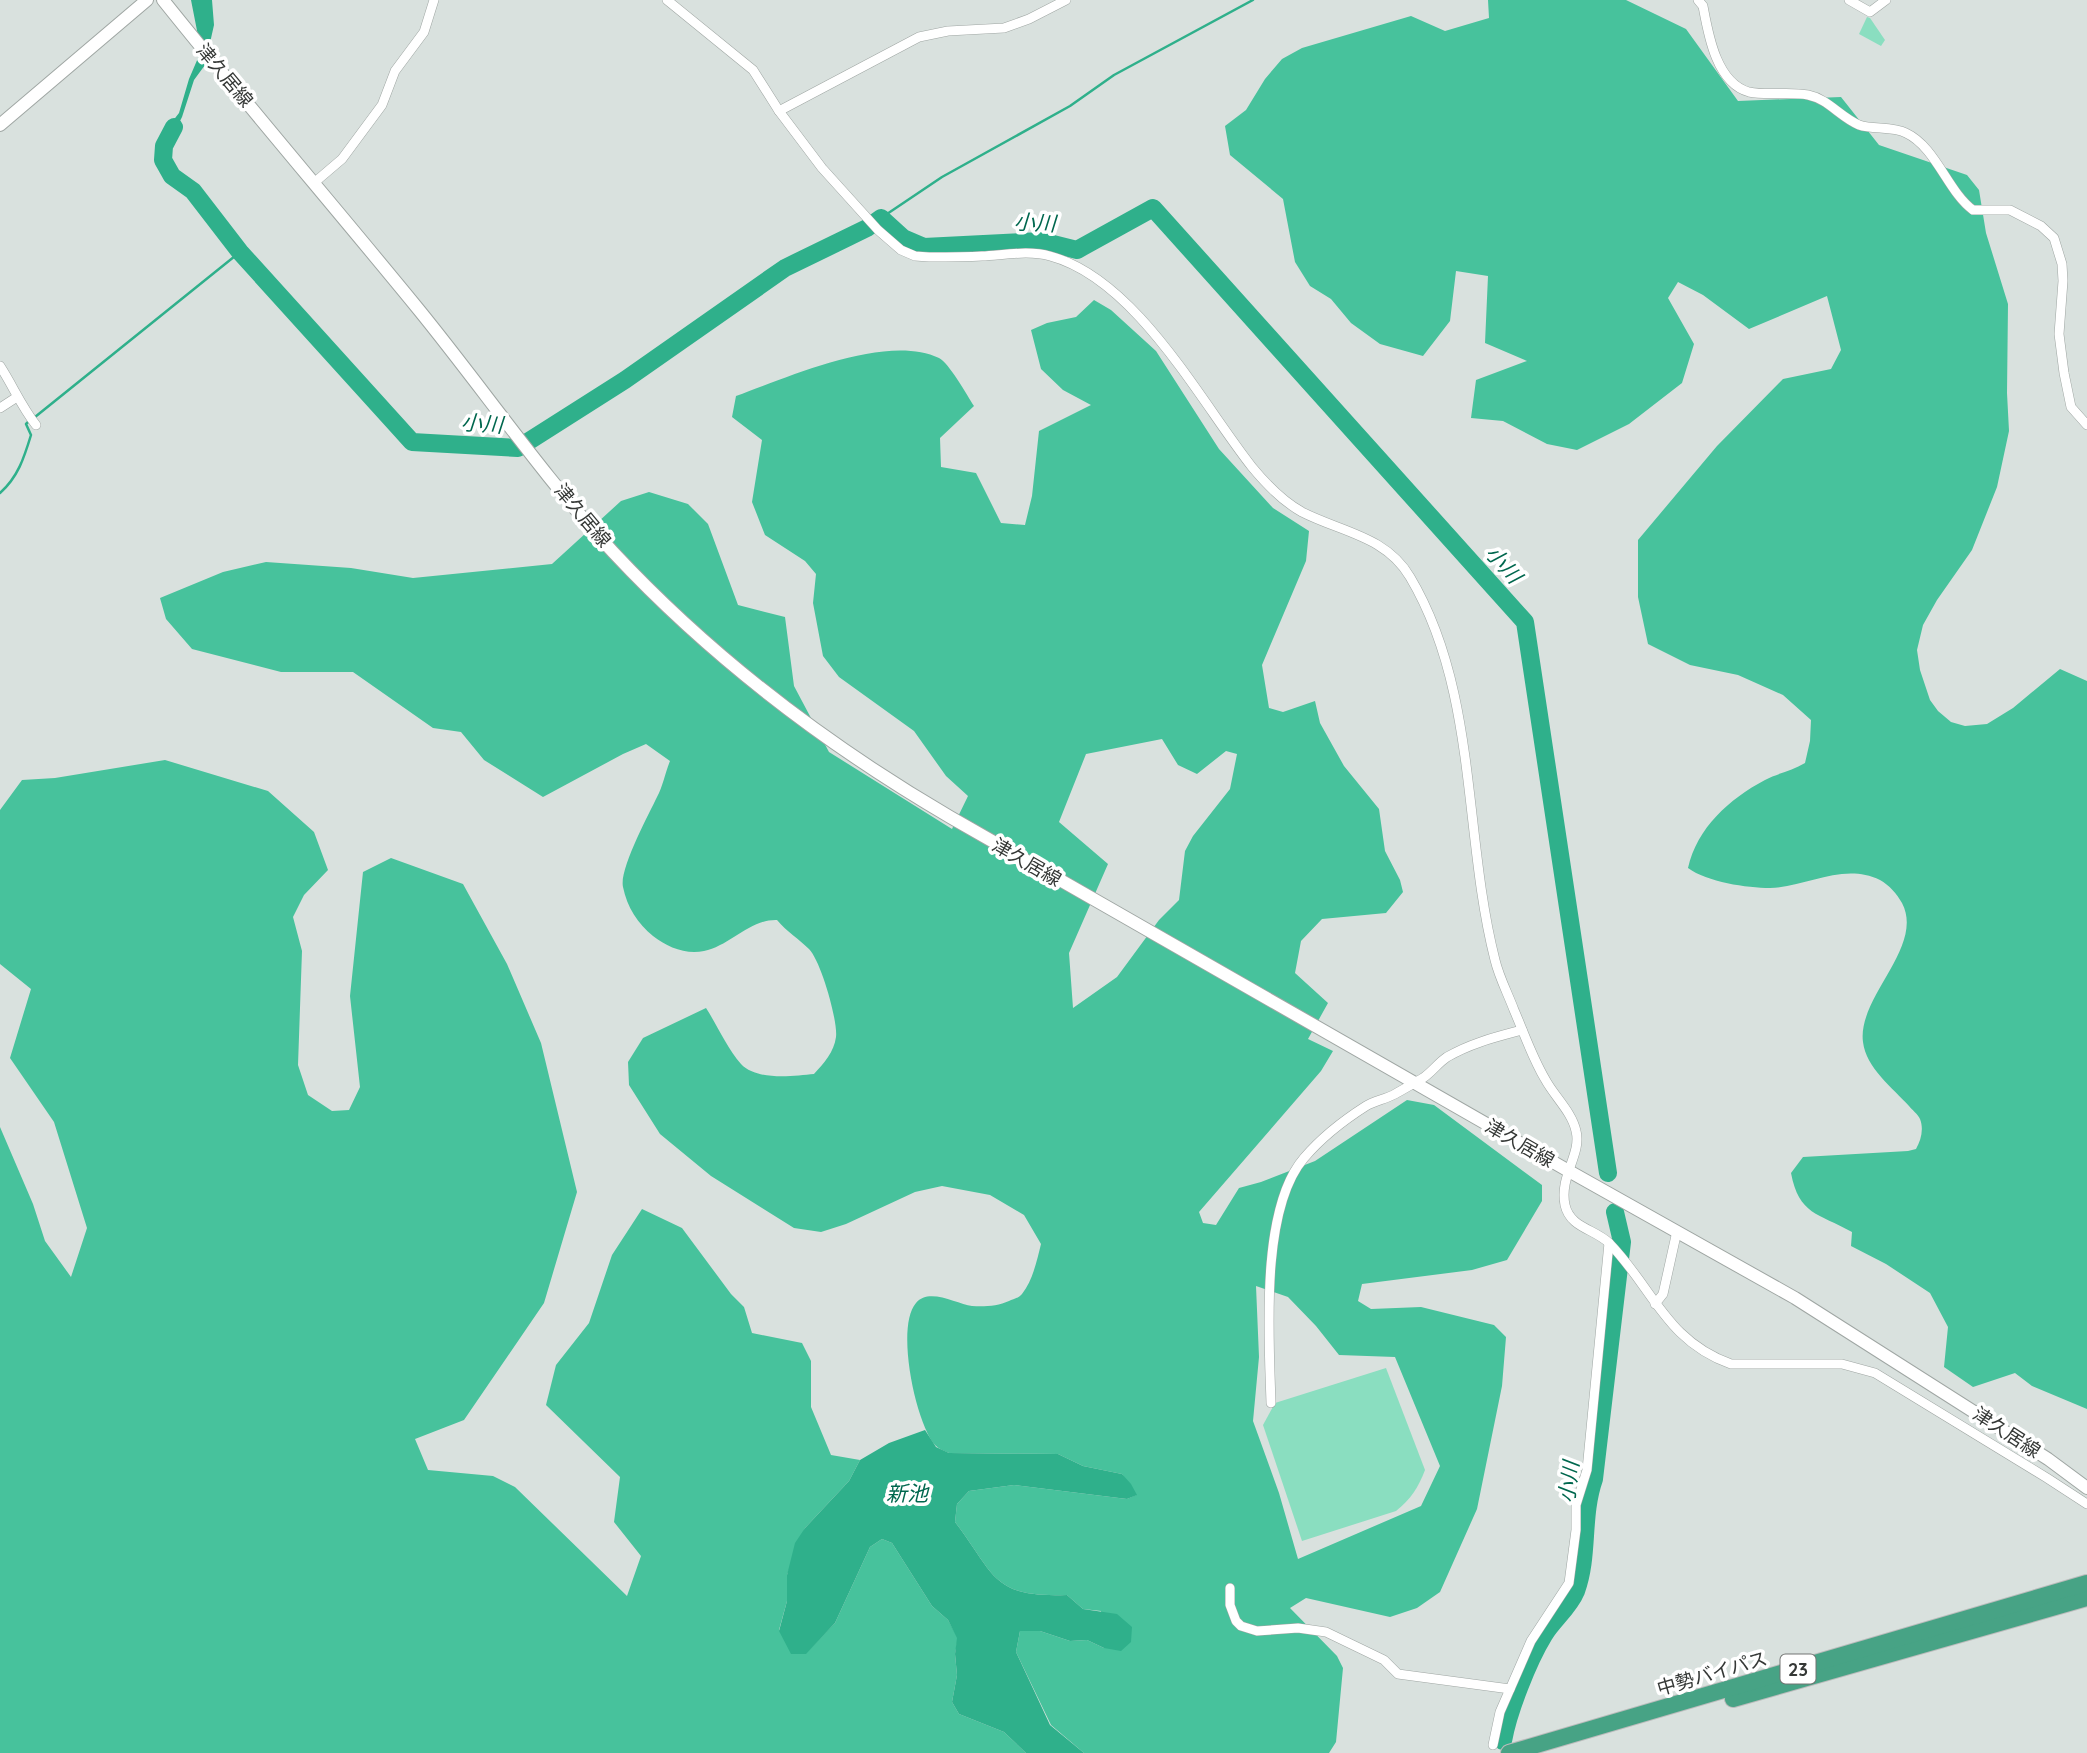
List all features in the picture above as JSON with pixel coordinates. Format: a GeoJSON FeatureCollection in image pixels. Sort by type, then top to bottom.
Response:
{"type":"FeatureCollection","features":[{"type":"Feature","properties":{"kind":"highway","name":"中勢バイパス"},"geometry":{"type":"LineString","coordinates":[[1509,1753],[2087,1583]]}},
{"type":"Feature","properties":{"kind":"highway","name":"中勢バイパス"},"geometry":{"type":"LineString","coordinates":[[1519,1753],[1570,1738],[1763,1692],[2087,1598]]}},
{"type":"Feature","properties":{"kind":"main road"},"geometry":{"type":"LineString","coordinates":[[0,125],[147,0]]}},
{"type":"Feature","properties":{"kind":"main road","name":"津久居線"},"geometry":{"type":"LineString","coordinates":[[164,1],[613,551],[647,586],[747,677],[819,732],[902,789],[1795,1298],[2048,1459],[2087,1488]]}},
{"type":"Feature","properties":{"kind":"street"},"geometry":{"type":"LineString","coordinates":[[315,183],[342,159],[382,106],[395,71],[424,32],[435,0]]}},
{"type":"Feature","properties":{"kind":"street"},"geometry":{"type":"LineString","coordinates":[[667,0],[753,70],[779,111],[822,167],[878,230],[901,250],[915,256],[967,257],[1031,253],[1051,256],[1101,282],[1128,307],[1174,358],[1268,486],[1298,510],[1382,545],[1404,567],[1428,615],[1451,673],[1485,917],[1496,965],[1537,1066],[1576,1130],[1576,1147],[1567,1170],[1564,1203],[1580,1227],[1609,1243],[1676,1331],[1714,1358],[1731,1364],[1842,1364],[1875,1373],[2087,1504]]}},
{"type":"Feature","properties":{"kind":"street"},"geometry":{"type":"LineString","coordinates":[[779,111],[919,37],[947,31],[1004,28],[1066,0]]}},
{"type":"Feature","properties":{"kind":"street"},"geometry":{"type":"LineString","coordinates":[[1698,0],[1703,6],[1714,56],[1733,82],[1742,89],[1758,93],[1810,95],[1829,104],[1857,124],[1905,132],[1930,156],[1969,207],[1980,211],[2010,210],[2048,231],[2057,247],[2063,272],[2059,334],[2064,373],[2071,407],[2087,425]]}},
{"type":"Feature","properties":{"kind":"street"},"geometry":{"type":"LineString","coordinates":[[1849,0],[1870,12],[1885,0]]}},
{"type":"Feature","properties":{"kind":"street"},"geometry":{"type":"LineString","coordinates":[[0,366],[36,425]]}},
{"type":"Feature","properties":{"kind":"street"},"geometry":{"type":"LineString","coordinates":[[0,408],[17,397]]}},
{"type":"Feature","properties":{"kind":"street"},"geometry":{"type":"LineString","coordinates":[[1271,1403],[1268,1322],[1275,1234],[1291,1176],[1304,1158],[1334,1129],[1367,1105],[1415,1082],[1446,1058],[1476,1043],[1522,1030]]}},
{"type":"Feature","properties":{"kind":"street"},"geometry":{"type":"LineString","coordinates":[[1655,1304],[1663,1294],[1677,1231]]}},
{"type":"Feature","properties":{"kind":"street"},"geometry":{"type":"LineString","coordinates":[[1493,1745],[1497,1720],[1531,1641],[1569,1583],[1576,1531],[1576,1505],[1587,1470],[1609,1243]]}},
{"type":"Feature","properties":{"kind":"street"},"geometry":{"type":"LineString","coordinates":[[1893,1383],[1910,1371]]}},
{"type":"Feature","properties":{"kind":"street"},"geometry":{"type":"LineString","coordinates":[[1230,1588],[1230,1605],[1236,1621],[1241,1626],[1258,1631],[1298,1628],[1326,1632],[1384,1660],[1398,1674],[1510,1689]]}},
{"type":"Feature","properties":{"kind":"shaded area"},"geometry":{"type":"Polygon","coordinates":[[[1488,0],[1626,0],[1686,29],[1738,101],[1841,97],[1879,145],[1967,175],[1979,190],[1986,233],[2008,304],[2009,431],[1997,487],[1972,550],[1923,625],[1917,650],[1920,670],[1930,700],[1951,722],[1965,726],[1987,724],[2013,708],[2060,669],[2087,681],[2087,1409],[2032,1386],[2015,1373],[1973,1387],[1944,1367],[1948,1327],[1930,1293],[1886,1264],[1851,1246],[1852,1232],[1812,1211],[1799,1197],[1795,1187],[1791,1173],[1803,1157],[1908,1151],[1916,1149],[1919,1142],[1922,1131],[1919,1117],[1875,1069],[1863,1042],[1864,1025],[1870,1007],[1905,937],[1907,920],[1898,896],[1880,880],[1866,875],[1839,874],[1784,887],[1761,888],[1716,880],[1688,868],[1699,840],[1716,816],[1727,806],[1765,780],[1805,763],[1811,720],[1783,695],[1738,675],[1690,665],[1648,644],[1638,597],[1638,540],[1717,446],[1783,379],[1831,369],[1841,350],[1827,296],[1749,329],[1703,295],[1678,282],[1668,298],[1694,344],[1682,383],[1629,424],[1577,450],[1547,444],[1503,421],[1471,418],[1476,380],[1527,361],[1485,343],[1488,276],[1456,271],[1450,321],[1423,356],[1380,344],[1351,323],[1331,299],[1310,286],[1295,262],[1283,199],[1230,155],[1225,126],[1246,110],[1265,79],[1282,59],[1302,48],[1411,16],[1445,31],[1489,18],[1488,0]]]}},
{"type":"Feature","properties":{"kind":"shaded area"},"geometry":{"type":"Polygon","coordinates":[[[1867,17],[1885,40],[1881,46],[1859,34],[1867,17]]]}},
{"type":"Feature","properties":{"kind":"shaded area"},"geometry":{"type":"Polygon","coordinates":[[[1094,300],[1111,310],[1156,351],[1219,449],[1273,508],[1309,531],[1306,561],[1262,665],[1269,708],[1283,712],[1315,701],[1320,723],[1344,766],[1379,809],[1385,851],[1403,892],[1386,913],[1322,919],[1301,941],[1295,973],[1328,1003],[1308,1039],[1333,1051],[1321,1071],[1199,1212],[1203,1223],[1216,1225],[1239,1188],[1315,1161],[1407,1100],[1434,1105],[1542,1185],[1542,1201],[1507,1260],[1472,1270],[1362,1284],[1358,1301],[1371,1309],[1421,1307],[1494,1325],[1506,1337],[1502,1386],[1477,1509],[1440,1592],[1417,1608],[1390,1617],[1306,1598],[1290,1608],[1337,1656],[1343,1668],[1336,1742],[1329,1753],[1084,1753],[1051,1725],[1016,1652],[1020,1631],[1040,1631],[1070,1641],[1087,1640],[1104,1648],[1101,1611],[1083,1609],[1067,1595],[1023,1592],[998,1579],[955,1522],[957,1504],[969,1491],[1014,1485],[1127,1499],[1136,1495],[1122,1474],[1083,1466],[1058,1454],[949,1453],[940,1449],[928,1434],[915,1397],[910,1375],[907,1332],[910,1315],[916,1303],[928,1296],[972,1306],[991,1306],[1016,1298],[1029,1283],[1041,1244],[1024,1215],[990,1195],[942,1186],[915,1192],[846,1224],[821,1232],[794,1228],[711,1176],[660,1134],[629,1085],[628,1062],[643,1038],[706,1008],[741,1064],[756,1073],[786,1076],[814,1074],[831,1052],[836,1037],[828,992],[814,956],[777,920],[758,924],[713,948],[690,952],[658,940],[634,915],[627,901],[623,879],[670,761],[646,744],[543,797],[484,760],[461,732],[433,728],[353,672],[281,672],[192,649],[166,619],[160,598],[223,572],[266,562],[351,568],[413,578],[552,564],[621,501],[649,492],[688,504],[708,524],[738,605],[785,617],[794,686],[829,752],[952,829],[968,796],[946,776],[914,731],[839,677],[823,656],[813,603],[816,574],[805,561],[765,535],[752,502],[762,440],[732,417],[736,396],[810,369],[865,354],[917,352],[939,358],[953,372],[974,406],[940,438],[941,467],[976,473],[1001,523],[1025,525],[1032,496],[1039,431],[1091,405],[1063,390],[1041,369],[1031,330],[1047,323],[1076,317],[1094,300]],[[1162,739],[1086,754],[1059,822],[1108,864],[1069,953],[1073,1008],[1117,977],[1159,920],[1179,900],[1185,851],[1193,836],[1230,789],[1237,754],[1226,751],[1197,774],[1178,765],[1162,739]],[[1256,1286],[1259,1357],[1253,1421],[1279,1493],[1298,1559],[1421,1506],[1440,1466],[1395,1357],[1339,1355],[1288,1297],[1256,1286]]]}},
{"type":"Feature","properties":{"kind":"shaded area"},"geometry":{"type":"Polygon","coordinates":[[[165,760],[268,791],[314,832],[328,870],[304,895],[293,917],[302,951],[298,1065],[308,1095],[332,1111],[349,1110],[360,1087],[350,996],[363,872],[391,858],[463,884],[507,964],[541,1043],[577,1192],[544,1303],[464,1420],[415,1439],[428,1470],[493,1476],[515,1487],[627,1596],[641,1556],[614,1522],[620,1477],[546,1405],[556,1365],[589,1323],[612,1255],[642,1209],[682,1228],[731,1294],[744,1307],[752,1333],[802,1343],[811,1361],[811,1407],[831,1455],[860,1460],[849,1481],[805,1528],[787,1575],[787,1601],[779,1630],[806,1653],[835,1623],[870,1547],[882,1539],[892,1543],[932,1606],[948,1620],[958,1638],[955,1654],[957,1675],[952,1702],[959,1714],[1004,1732],[1026,1753],[0,1753],[0,1127],[33,1204],[45,1241],[71,1277],[87,1228],[54,1122],[10,1058],[31,989],[0,964],[0,810],[22,780],[55,778],[165,760]]]}},
{"type":"Feature","properties":{"kind":"shaded area"},"geometry":{"type":"Polygon","coordinates":[[[1386,1368],[1425,1470],[1420,1482],[1410,1498],[1396,1511],[1302,1541],[1263,1425],[1275,1403],[1386,1368]]]}},
{"type":"Feature","properties":{"kind":"water"},"geometry":{"type":"Polygon","coordinates":[[[191,0],[212,0],[214,25],[205,65],[194,80],[182,117],[167,147],[161,144],[162,135],[179,113],[201,51],[191,0]]]}},
{"type":"Feature","properties":{"kind":"water","name":"新池"},"geometry":{"type":"Polygon","coordinates":[[[925,1430],[936,1447],[949,1453],[1058,1454],[1083,1466],[1122,1474],[1137,1495],[1127,1499],[1014,1485],[969,1491],[957,1504],[955,1522],[988,1569],[1009,1587],[1042,1595],[1067,1595],[1083,1609],[1117,1614],[1132,1627],[1131,1642],[1121,1651],[1104,1648],[1087,1640],[1070,1641],[1040,1631],[1020,1631],[1016,1652],[1050,1725],[1084,1753],[1026,1753],[1004,1732],[959,1714],[952,1702],[957,1675],[957,1638],[948,1620],[932,1606],[892,1543],[882,1539],[870,1547],[835,1623],[806,1654],[791,1654],[779,1631],[787,1601],[787,1575],[795,1543],[805,1528],[849,1481],[860,1460],[889,1443],[925,1430]]]}},
{"type":"Feature","properties":{"kind":"waterway"},"geometry":{"type":"LineString","coordinates":[[881,218],[942,177],[1070,106],[1114,75],[1253,0]]}},
{"type":"Feature","properties":{"kind":"waterway","name":"小川"},"geometry":{"type":"LineString","coordinates":[[174,127],[164,146],[163,160],[172,176],[193,191],[240,252],[412,442],[518,448],[625,380],[785,268],[867,228],[881,218],[903,238],[924,247],[1041,241],[1077,250],[1153,208],[1525,622],[1608,1173]]}},
{"type":"Feature","properties":{"kind":"waterway"},"geometry":{"type":"LineString","coordinates":[[35,417],[240,252]]}},
{"type":"Feature","properties":{"kind":"waterway"},"geometry":{"type":"LineString","coordinates":[[0,493],[16,474],[23,459],[31,435],[26,424],[29,421]]}},
{"type":"Feature","properties":{"kind":"waterway","name":"小川"},"geometry":{"type":"LineString","coordinates":[[1503,1741],[1525,1672],[1548,1630],[1573,1597],[1580,1578],[1622,1242],[1615,1212]]}}]}
